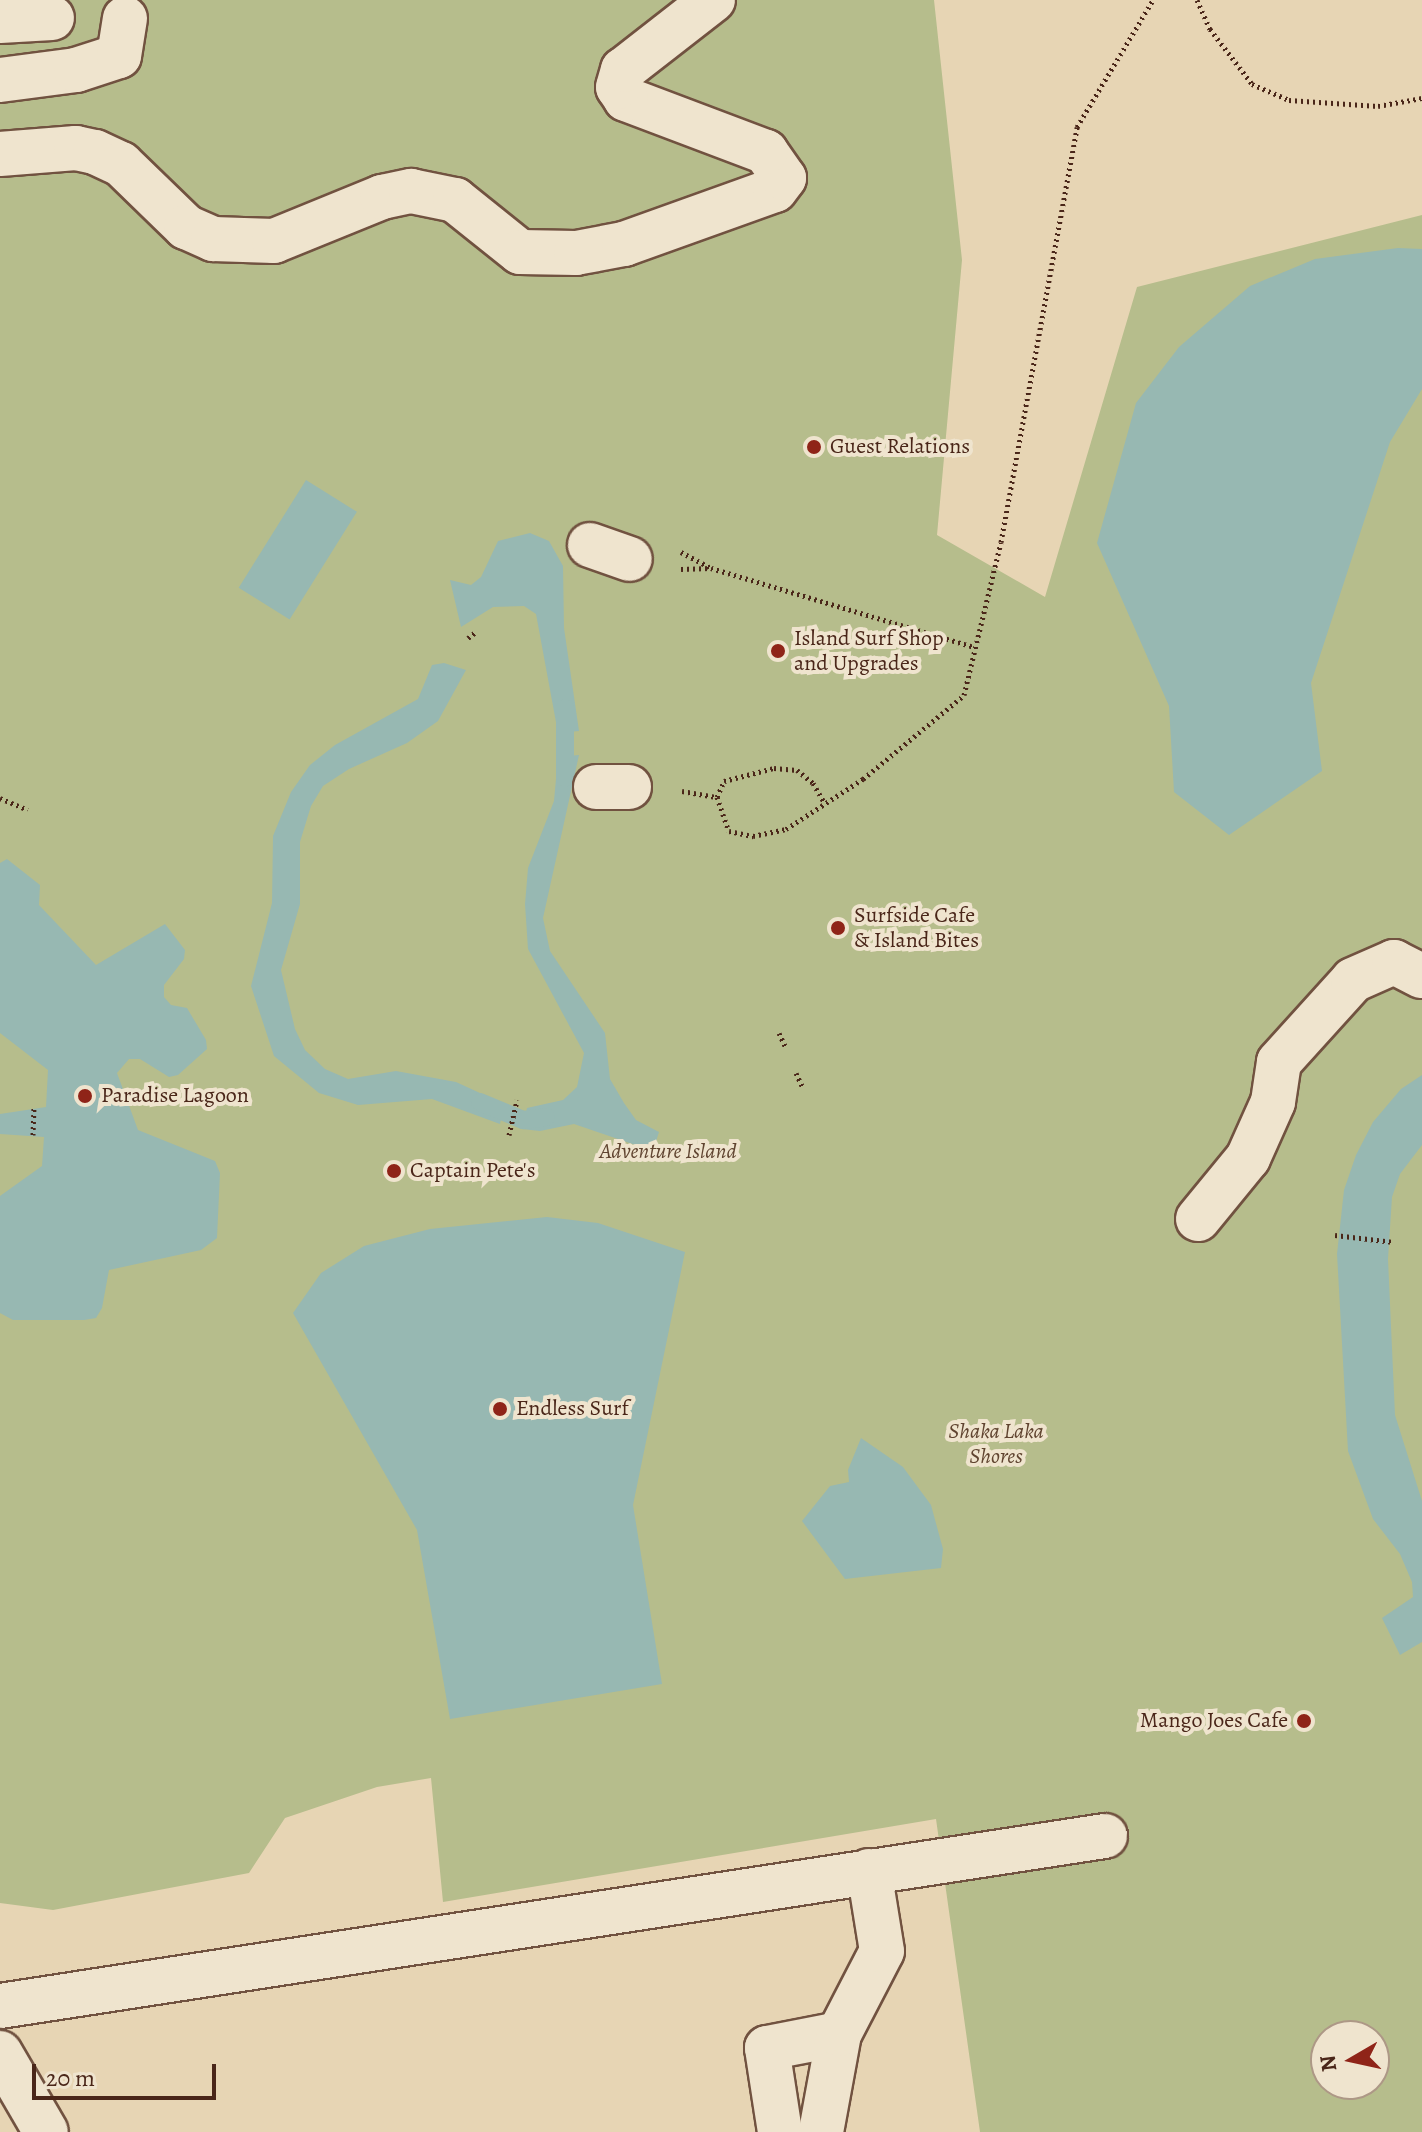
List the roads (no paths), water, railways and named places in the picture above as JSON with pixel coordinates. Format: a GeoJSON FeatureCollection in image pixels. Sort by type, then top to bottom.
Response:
{"type":"FeatureCollection","features":[{"type":"Feature","properties":{"kind":"street"},"geometry":{"type":"LineString","coordinates":[[0,154],[76,148],[95,152],[121,164],[186,227],[213,239],[274,241],[382,197],[411,191],[455,200],[520,252],[576,253],[624,244],[775,190],[784,178],[766,152],[626,99],[618,87],[623,70],[713,0]]}},
{"type":"Feature","properties":{"kind":"street"},"geometry":{"type":"LineString","coordinates":[[0,21],[52,18]]}},
{"type":"Feature","properties":{"kind":"street"},"geometry":{"type":"LineString","coordinates":[[0,80],[76,70],[119,56],[125,18]]}},
{"type":"Feature","properties":{"kind":"street"},"geometry":{"type":"LineString","coordinates":[[1198,1219],[1248,1158],[1273,1102],[1279,1062],[1353,980],[1394,962],[1422,976]]}},
{"type":"Feature","properties":{"kind":"street"},"geometry":{"type":"LineString","coordinates":[[0,2006],[1105,1836]]}},
{"type":"Feature","properties":{"kind":"street"},"geometry":{"type":"LineString","coordinates":[[821,2132],[839,2034],[882,1951],[869,1871]]}},
{"type":"Feature","properties":{"kind":"street"},"geometry":{"type":"LineString","coordinates":[[780,2132],[767,2048],[839,2034]]}},
{"type":"Feature","properties":{"kind":"street"},"geometry":{"type":"LineString","coordinates":[[0,2053],[46,2132]]}},
{"type":"Feature","properties":{"kind":"water"},"geometry":{"type":"Polygon","coordinates":[[[1398,248],[1422,249],[1422,389],[1390,442],[1311,683],[1322,771],[1229,835],[1174,792],[1169,706],[1097,543],[1136,403],[1179,347],[1250,286],[1315,259],[1398,248]]]}},
{"type":"Feature","properties":{"kind":"water"},"geometry":{"type":"Polygon","coordinates":[[[306,480],[357,512],[290,619],[239,588],[306,480]]]}},
{"type":"Feature","properties":{"kind":"water"},"geometry":{"type":"Polygon","coordinates":[[[530,533],[549,541],[563,566],[564,628],[579,731],[558,733],[536,614],[524,606],[493,607],[461,627],[450,580],[471,585],[481,577],[498,541],[530,533]]]}},
{"type":"Feature","properties":{"kind":"water"},"geometry":{"type":"Polygon","coordinates":[[[444,663],[466,670],[438,721],[407,743],[349,769],[323,786],[311,806],[300,842],[300,904],[281,970],[295,1029],[305,1050],[325,1069],[348,1079],[396,1071],[456,1082],[504,1104],[500,1124],[432,1099],[358,1105],[319,1093],[274,1056],[251,986],[272,903],[273,836],[291,792],[310,765],[335,745],[418,699],[432,665],[444,663]]]}},
{"type":"Feature","properties":{"kind":"water"},"geometry":{"type":"Polygon","coordinates":[[[579,755],[543,918],[550,951],[605,1033],[610,1079],[636,1120],[659,1132],[653,1151],[574,1124],[540,1131],[522,1129],[527,1108],[563,1100],[577,1087],[584,1053],[528,949],[525,904],[528,868],[554,801],[558,757],[579,755]]]}},
{"type":"Feature","properties":{"kind":"water","name":"Paradise Lagoon"},"geometry":{"type":"Polygon","coordinates":[[[7,859],[40,885],[39,905],[96,965],[165,924],[185,950],[184,959],[164,985],[164,997],[171,1005],[187,1008],[206,1040],[207,1049],[178,1075],[169,1077],[140,1059],[129,1059],[117,1073],[138,1130],[215,1161],[220,1173],[217,1238],[201,1250],[109,1270],[102,1308],[96,1318],[13,1320],[0,1313],[0,1196],[42,1166],[44,1137],[0,1134],[0,1114],[46,1107],[48,1070],[0,1033],[0,863],[7,859]]]}},
{"type":"Feature","properties":{"kind":"water"},"geometry":{"type":"Polygon","coordinates":[[[1422,1075],[1422,1145],[1400,1174],[1392,1197],[1388,1259],[1395,1415],[1422,1501],[1422,1642],[1400,1655],[1382,1618],[1413,1597],[1412,1582],[1400,1554],[1373,1519],[1348,1451],[1337,1254],[1344,1190],[1356,1155],[1373,1122],[1401,1089],[1422,1075]]]}},
{"type":"Feature","properties":{"kind":"water","name":"Endless Surf"},"geometry":{"type":"Polygon","coordinates":[[[547,1217],[598,1223],[685,1252],[633,1505],[662,1684],[450,1719],[417,1530],[293,1313],[321,1273],[364,1246],[430,1229],[547,1217]]]}},
{"type":"Feature","properties":{"kind":"water"},"geometry":{"type":"Polygon","coordinates":[[[861,1438],[903,1467],[931,1505],[943,1549],[941,1568],[845,1579],[802,1521],[830,1486],[849,1482],[848,1470],[861,1438]]]}},
{"type":"Feature","properties":{"kind":"waterway"},"geometry":{"type":"LineString","coordinates":[[565,708],[565,778]]}},
{"type":"Feature","properties":{"kind":"waterway"},"geometry":{"type":"LineString","coordinates":[[480,1102],[523,1120],[546,1117]]}},
{"type":"Feature","properties":{"kind":"place","name":"Guest Relations"},"geometry":{"type":"Point","coordinates":[814,447]}},
{"type":"Feature","properties":{"kind":"place","name":"Island Surf Shop and Upgrades"},"geometry":{"type":"Point","coordinates":[778,651]}},
{"type":"Feature","properties":{"kind":"place","name":"Surfside Cafe & Island Bites"},"geometry":{"type":"Point","coordinates":[838,928]}},
{"type":"Feature","properties":{"kind":"place","name":"Paradise Lagoon"},"geometry":{"type":"Point","coordinates":[85,1096]}},
{"type":"Feature","properties":{"kind":"place","name":"Captain Pete's"},"geometry":{"type":"Point","coordinates":[394,1171]}},
{"type":"Feature","properties":{"kind":"place","name":"Endless Surf"},"geometry":{"type":"Point","coordinates":[500,1409]}},
{"type":"Feature","properties":{"kind":"place","name":"Mango Joes Cafe"},"geometry":{"type":"Point","coordinates":[1304,1721]}},
{"type":"Feature","properties":{"kind":"park label","name":"Adventure Island"},"geometry":{"type":"Point","coordinates":[668,1152]}},
{"type":"Feature","properties":{"kind":"park label","name":"Shaka Laka Shores"},"geometry":{"type":"Point","coordinates":[996,1444]}}]}
